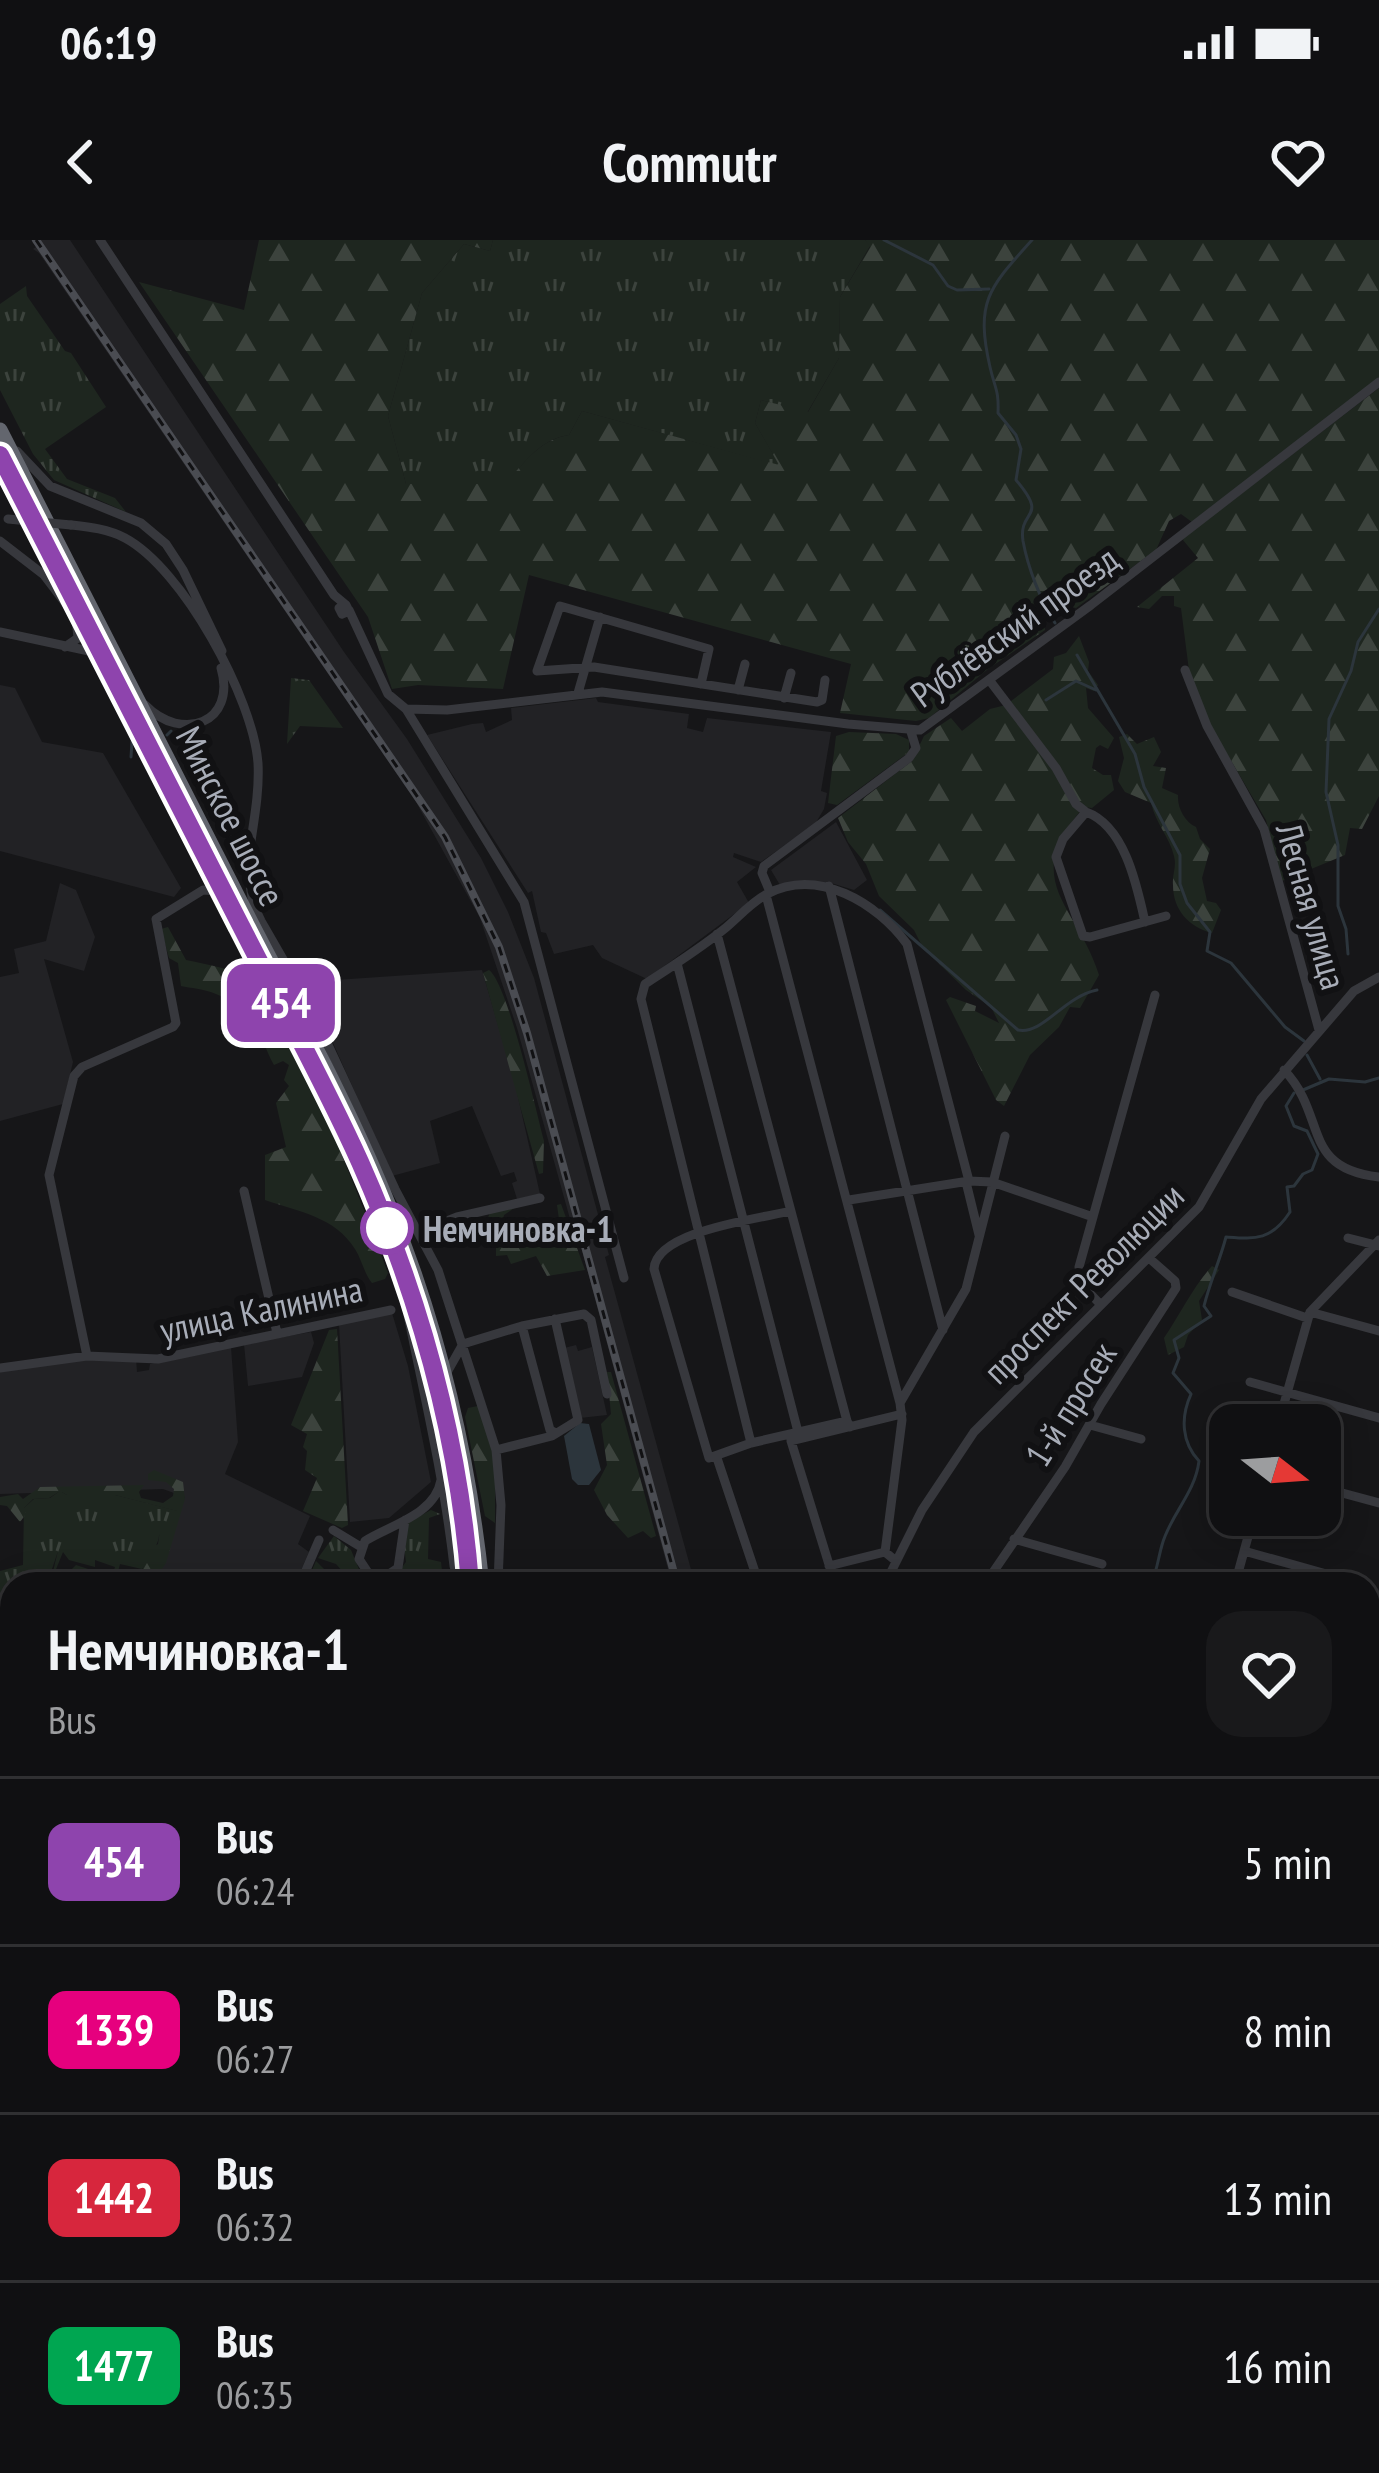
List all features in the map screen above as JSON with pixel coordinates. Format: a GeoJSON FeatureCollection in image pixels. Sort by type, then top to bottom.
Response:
{"type":"FeatureCollection","features":[{"type":"Feature","properties":{"kind":"highway","name":"Минское шоссе"},"geometry":{"type":"LineString","coordinates":[[0,428],[384,1194],[445,1379],[484,1572]]}},
{"type":"Feature","properties":{"kind":"highway","name":"Минское шоссе"},"geometry":{"type":"LineString","coordinates":[[0,455],[344,1127],[396,1254],[430,1357],[483,1572]]}},
{"type":"Feature","properties":{"kind":"street"},"geometry":{"type":"LineString","coordinates":[[100,240],[355,626],[388,694],[406,709],[420,739],[524,902],[624,1278]]}},
{"type":"Feature","properties":{"kind":"street","name":"Рублёвский проезд"},"geometry":{"type":"LineString","coordinates":[[406,709],[447,710],[578,693],[635,696],[911,732],[929,726],[1379,382]]}},
{"type":"Feature","properties":{"kind":"street"},"geometry":{"type":"LineString","coordinates":[[0,428],[50,486],[141,523],[166,544],[183,570],[251,725],[257,761],[249,902],[270,959]]}},
{"type":"Feature","properties":{"kind":"street"},"geometry":{"type":"LineString","coordinates":[[4,519],[109,532],[142,550],[172,579],[233,680]]}},
{"type":"Feature","properties":{"kind":"street"},"geometry":{"type":"LineString","coordinates":[[0,541],[44,575],[96,641]]}},
{"type":"Feature","properties":{"kind":"street"},"geometry":{"type":"LineString","coordinates":[[701,684],[709,649],[557,607],[537,671],[584,668],[817,702],[825,680]]}},
{"type":"Feature","properties":{"kind":"street"},"geometry":{"type":"LineString","coordinates":[[65,647],[78,638],[75,615]]}},
{"type":"Feature","properties":{"kind":"street"},"geometry":{"type":"LineString","coordinates":[[578,693],[600,617]]}},
{"type":"Feature","properties":{"kind":"street"},"geometry":{"type":"LineString","coordinates":[[0,632],[96,654],[110,670]]}},
{"type":"Feature","properties":{"kind":"street"},"geometry":{"type":"LineString","coordinates":[[133,691],[170,724],[202,722],[216,711],[223,696],[224,677],[216,651]]}},
{"type":"Feature","properties":{"kind":"street"},"geometry":{"type":"LineString","coordinates":[[737,690],[745,664]]}},
{"type":"Feature","properties":{"kind":"street","name":"Лесная улица"},"geometry":{"type":"LineString","coordinates":[[1185,670],[1207,727],[1264,829],[1319,1030]]}},
{"type":"Feature","properties":{"kind":"street"},"geometry":{"type":"LineString","coordinates":[[784,698],[791,674]]}},
{"type":"Feature","properties":{"kind":"street"},"geometry":{"type":"LineString","coordinates":[[990,681],[1056,768],[1076,804],[1102,821],[1122,848],[1145,922]]}},
{"type":"Feature","properties":{"kind":"street"},"geometry":{"type":"LineString","coordinates":[[885,1552],[901,1408],[762,873],[764,866],[909,758],[916,748],[911,732]]}},
{"type":"Feature","properties":{"kind":"street"},"geometry":{"type":"LineString","coordinates":[[1086,812],[1056,857],[1081,933],[1090,937],[1166,916]]}},
{"type":"Feature","properties":{"kind":"street"},"geometry":{"type":"LineString","coordinates":[[194,894],[206,877],[207,860]]}},
{"type":"Feature","properties":{"kind":"street"},"geometry":{"type":"LineString","coordinates":[[248,871],[253,904],[435,1261],[496,1450],[501,1505],[488,1572]]}},
{"type":"Feature","properties":{"kind":"street"},"geometry":{"type":"LineString","coordinates":[[829,886],[943,1330]]}},
{"type":"Feature","properties":{"kind":"street"},"geometry":{"type":"LineString","coordinates":[[752,1443],[640,999],[645,984],[768,894],[829,886],[846,892],[891,924],[907,944],[980,1237]]}},
{"type":"Feature","properties":{"kind":"street"},"geometry":{"type":"LineString","coordinates":[[87,1356],[50,1168],[76,1071],[176,1023],[156,919],[207,889],[224,894]]}},
{"type":"Feature","properties":{"kind":"street"},"geometry":{"type":"LineString","coordinates":[[717,934],[848,1424]]}},
{"type":"Feature","properties":{"kind":"street"},"geometry":{"type":"LineString","coordinates":[[677,963],[831,1572]]}},
{"type":"Feature","properties":{"kind":"street","name":"проспект Революции"},"geometry":{"type":"LineString","coordinates":[[891,1572],[922,1510],[974,1432],[1212,1190],[1255,1108],[1284,1070],[1354,991],[1379,977]]}},
{"type":"Feature","properties":{"kind":"street"},"geometry":{"type":"LineString","coordinates":[[1101,1305],[1078,1273],[1155,995]]}},
{"type":"Feature","properties":{"kind":"street"},"geometry":{"type":"LineString","coordinates":[[1284,1070],[1300,1090],[1330,1160],[1348,1171],[1379,1177]]}},
{"type":"Feature","properties":{"kind":"street"},"geometry":{"type":"LineString","coordinates":[[791,1211],[671,1241],[655,1259],[708,1456],[717,1458],[752,1443],[901,1408],[966,1289],[1005,1136]]}},
{"type":"Feature","properties":{"kind":"street"},"geometry":{"type":"LineString","coordinates":[[849,1200],[968,1181],[992,1182],[1093,1217]]}},
{"type":"Feature","properties":{"kind":"street"},"geometry":{"type":"LineString","coordinates":[[244,1191],[278,1334]]}},
{"type":"Feature","properties":{"kind":"street"},"geometry":{"type":"LineString","coordinates":[[419,1232],[457,1217],[540,1198]]}},
{"type":"Feature","properties":{"kind":"street"},"geometry":{"type":"LineString","coordinates":[[1348,1238],[1378,1244]]}},
{"type":"Feature","properties":{"kind":"street"},"geometry":{"type":"LineString","coordinates":[[1283,1404],[1309,1315],[1378,1244]]}},
{"type":"Feature","properties":{"kind":"street"},"geometry":{"type":"LineString","coordinates":[[396,1254],[458,1572]]}},
{"type":"Feature","properties":{"kind":"street","name":"1-й просек"},"geometry":{"type":"LineString","coordinates":[[994,1572],[1066,1467],[1177,1285],[1149,1258]]}},
{"type":"Feature","properties":{"kind":"street"},"geometry":{"type":"LineString","coordinates":[[402,1286],[392,1310],[404,1318],[410,1332]]}},
{"type":"Feature","properties":{"kind":"street"},"geometry":{"type":"LineString","coordinates":[[1232,1292],[1379,1331]]}},
{"type":"Feature","properties":{"kind":"street","name":"улица Калинина"},"geometry":{"type":"LineString","coordinates":[[0,1368],[87,1356],[158,1359],[392,1310]]}},
{"type":"Feature","properties":{"kind":"street"},"geometry":{"type":"LineString","coordinates":[[445,1379],[463,1344],[581,1314],[591,1320],[607,1394]]}},
{"type":"Feature","properties":{"kind":"street"},"geometry":{"type":"LineString","coordinates":[[496,1450],[556,1433],[578,1420],[555,1319]]}},
{"type":"Feature","properties":{"kind":"street"},"geometry":{"type":"LineString","coordinates":[[523,1326],[550,1430],[556,1433]]}},
{"type":"Feature","properties":{"kind":"street"},"geometry":{"type":"LineString","coordinates":[[1250,1382],[1379,1418]]}},
{"type":"Feature","properties":{"kind":"street"},"geometry":{"type":"LineString","coordinates":[[1090,1425],[1141,1438]]}},
{"type":"Feature","properties":{"kind":"street"},"geometry":{"type":"LineString","coordinates":[[717,1458],[755,1572]]}},
{"type":"Feature","properties":{"kind":"street"},"geometry":{"type":"LineString","coordinates":[[368,1572],[359,1559],[361,1547],[370,1536],[425,1506],[440,1490],[441,1469]]}},
{"type":"Feature","properties":{"kind":"street"},"geometry":{"type":"LineString","coordinates":[[1341,1493],[1379,1504]]}},
{"type":"Feature","properties":{"kind":"street"},"geometry":{"type":"LineString","coordinates":[[425,1506],[442,1510],[449,1524]]}},
{"type":"Feature","properties":{"kind":"street"},"geometry":{"type":"LineString","coordinates":[[390,1572],[402,1562],[405,1520]]}},
{"type":"Feature","properties":{"kind":"street"},"geometry":{"type":"LineString","coordinates":[[333,1530],[361,1547]]}},
{"type":"Feature","properties":{"kind":"street"},"geometry":{"type":"LineString","coordinates":[[383,1533],[401,1547]]}},
{"type":"Feature","properties":{"kind":"street"},"geometry":{"type":"LineString","coordinates":[[1238,1572],[1248,1536]]}},
{"type":"Feature","properties":{"kind":"street"},"geometry":{"type":"LineString","coordinates":[[305,1572],[320,1540]]}},
{"type":"Feature","properties":{"kind":"street"},"geometry":{"type":"LineString","coordinates":[[1014,1540],[1102,1564]]}},
{"type":"Feature","properties":{"kind":"street"},"geometry":{"type":"LineString","coordinates":[[1244,1551],[1319,1572]]}},
{"type":"Feature","properties":{"kind":"street"},"geometry":{"type":"LineString","coordinates":[[885,1552],[896,1561]]}},
{"type":"Feature","properties":{"kind":"street"},"geometry":{"type":"LineString","coordinates":[[829,1566],[885,1552]]}},
{"type":"Feature","properties":{"kind":"shaded area"},"geometry":{"type":"Polygon","coordinates":[[[31,240],[70,240],[407,739],[481,858],[508,912],[534,978],[692,1572],[669,1572],[578,1236],[480,918],[416,802],[33,249],[31,240]]]}},
{"type":"Feature","properties":{"kind":"shaded area"},"geometry":{"type":"Polygon","coordinates":[[[0,685],[15,688],[42,742],[103,753],[181,888],[174,897],[0,851],[0,685]]]}},
{"type":"Feature","properties":{"kind":"shaded area"},"geometry":{"type":"Polygon","coordinates":[[[596,698],[598,702],[689,714],[687,728],[703,732],[707,718],[831,732],[821,791],[827,793],[815,824],[761,862],[734,853],[733,857],[756,867],[737,882],[749,903],[647,979],[602,958],[593,945],[554,954],[546,933],[541,932],[532,891],[528,893],[427,735],[483,723],[486,732],[512,720],[511,708],[596,698]]]}},
{"type":"Feature","properties":{"kind":"shaded area"},"geometry":{"type":"Polygon","coordinates":[[[836,822],[867,880],[854,890],[831,883],[780,885],[771,870],[836,822]]]}},
{"type":"Feature","properties":{"kind":"shaded area"},"geometry":{"type":"Polygon","coordinates":[[[60,883],[76,890],[95,937],[84,971],[44,959],[73,1062],[63,1104],[0,1121],[0,977],[19,973],[14,949],[46,941],[60,883]]]}},
{"type":"Feature","properties":{"kind":"shaded area"},"geometry":{"type":"Polygon","coordinates":[[[482,970],[540,1194],[517,1199],[514,1172],[501,1176],[472,1106],[430,1121],[440,1163],[392,1176],[306,982],[482,970]]]}},
{"type":"Feature","properties":{"kind":"shaded area"},"geometry":{"type":"Polygon","coordinates":[[[392,1313],[408,1366],[431,1482],[389,1518],[350,1522],[339,1324],[392,1313]]]}},
{"type":"Feature","properties":{"kind":"shaded area"},"geometry":{"type":"Polygon","coordinates":[[[311,1332],[314,1343],[302,1377],[248,1386],[244,1344],[311,1332]]]}},
{"type":"Feature","properties":{"kind":"shaded area"},"geometry":{"type":"Polygon","coordinates":[[[576,1345],[578,1351],[592,1347],[607,1415],[580,1418],[564,1348],[576,1345]]]}},
{"type":"Feature","properties":{"kind":"shaded area"},"geometry":{"type":"Polygon","coordinates":[[[231,1347],[238,1442],[225,1474],[310,1516],[298,1544],[309,1552],[300,1572],[151,1572],[185,1497],[163,1489],[0,1494],[0,1372],[81,1358],[136,1358],[137,1372],[169,1359],[231,1347]]]}},
{"type":"Feature","properties":{"kind":"shaded area"},"geometry":{"type":"Polygon","coordinates":[[[580,1423],[589,1424],[601,1470],[589,1485],[578,1485],[572,1479],[564,1436],[580,1423]]]}},
{"type":"Feature","properties":{"kind":"green space"},"geometry":{"type":"Polygon","coordinates":[[[259,240],[493,240],[490,251],[464,244],[422,293],[388,416],[406,484],[505,484],[541,447],[569,435],[582,411],[779,465],[755,423],[761,400],[808,412],[839,358],[840,297],[870,247],[865,240],[1379,240],[1379,378],[1192,522],[1181,514],[1169,521],[1156,550],[1076,608],[1058,604],[1045,613],[1045,630],[929,718],[916,721],[840,713],[851,664],[529,575],[503,689],[418,685],[392,689],[368,617],[139,282],[244,310],[259,240]]]}},
{"type":"Feature","properties":{"kind":"green space"},"geometry":{"type":"Polygon","coordinates":[[[493,240],[865,240],[870,246],[840,297],[839,358],[807,413],[761,400],[755,423],[780,466],[582,411],[569,435],[541,447],[506,484],[406,484],[388,416],[422,293],[464,244],[490,251],[493,240]]]}},
{"type":"Feature","properties":{"kind":"green space"},"geometry":{"type":"Polygon","coordinates":[[[26,286],[27,296],[106,407],[45,449],[67,479],[115,498],[126,512],[54,480],[33,454],[0,390],[0,304],[26,286]]]}},
{"type":"Feature","properties":{"kind":"green space"},"geometry":{"type":"Polygon","coordinates":[[[1379,388],[1379,796],[1362,829],[1350,828],[1345,855],[1282,881],[1266,820],[1210,725],[1190,678],[1181,608],[1174,606],[1174,596],[1162,596],[1149,609],[1137,607],[1198,558],[1185,537],[1379,388]]]}},
{"type":"Feature","properties":{"kind":"green space"},"geometry":{"type":"Polygon","coordinates":[[[1079,636],[1088,671],[1098,685],[1094,691],[1086,688],[1088,708],[1114,738],[1108,749],[1096,748],[1092,768],[1111,775],[1114,790],[1092,808],[1084,807],[1065,833],[1055,855],[1054,874],[1058,892],[1099,975],[1080,1008],[1070,1007],[1059,1027],[1030,1055],[1004,1106],[996,1100],[946,1000],[950,997],[976,1006],[975,1011],[999,1023],[991,1007],[923,948],[914,930],[879,896],[838,818],[912,761],[924,736],[951,718],[962,731],[990,709],[1006,705],[1053,669],[1054,657],[1066,653],[1079,636]]]}},
{"type":"Feature","properties":{"kind":"green space"},"geometry":{"type":"Polygon","coordinates":[[[291,678],[309,680],[343,728],[300,726],[287,744],[291,678]]]}},
{"type":"Feature","properties":{"kind":"green space"},"geometry":{"type":"Polygon","coordinates":[[[896,734],[909,740],[909,752],[837,805],[828,803],[836,736],[896,734]]]}},
{"type":"Feature","properties":{"kind":"green space"},"geometry":{"type":"Polygon","coordinates":[[[1127,734],[1137,744],[1154,737],[1161,752],[1153,766],[1166,768],[1162,788],[1178,795],[1182,814],[1210,849],[1202,878],[1207,901],[1221,910],[1212,933],[1179,910],[1174,856],[1151,803],[1125,792],[1118,781],[1124,758],[1119,737],[1127,734]]]}},
{"type":"Feature","properties":{"kind":"green space"},"geometry":{"type":"Polygon","coordinates":[[[168,927],[186,960],[241,974],[257,983],[269,999],[347,1167],[388,1273],[385,1279],[372,1283],[347,1238],[327,1223],[265,1200],[265,1155],[286,1147],[276,1103],[289,1086],[284,1080],[289,1065],[283,1061],[274,1065],[256,1029],[227,1000],[181,986],[178,963],[169,958],[161,929],[168,927]]]}},
{"type":"Feature","properties":{"kind":"green space"},"geometry":{"type":"Polygon","coordinates":[[[489,970],[513,1022],[528,1077],[544,1141],[543,1173],[539,1174],[483,973],[489,970]]]}},
{"type":"Feature","properties":{"kind":"green space"},"geometry":{"type":"Polygon","coordinates":[[[561,1204],[585,1270],[547,1276],[536,1256],[511,1264],[507,1255],[496,1256],[486,1222],[490,1213],[516,1207],[504,1215],[502,1223],[522,1232],[537,1231],[560,1226],[557,1205],[561,1204]]]}},
{"type":"Feature","properties":{"kind":"green space"},"geometry":{"type":"Polygon","coordinates":[[[1212,1266],[1219,1270],[1199,1301],[1202,1320],[1184,1347],[1168,1355],[1164,1338],[1212,1266]]]}},
{"type":"Feature","properties":{"kind":"green space"},"geometry":{"type":"Polygon","coordinates":[[[337,1329],[348,1525],[342,1528],[303,1511],[317,1478],[305,1470],[307,1434],[291,1425],[329,1330],[337,1329]]]}},
{"type":"Feature","properties":{"kind":"green space"},"geometry":{"type":"Polygon","coordinates":[[[607,1372],[611,1372],[656,1536],[651,1538],[643,1531],[628,1538],[607,1515],[594,1490],[607,1465],[601,1424],[611,1414],[607,1372]]]}},
{"type":"Feature","properties":{"kind":"green space"},"geometry":{"type":"Polygon","coordinates":[[[478,1406],[495,1452],[495,1523],[485,1516],[465,1417],[468,1408],[478,1406]]]}},
{"type":"Feature","properties":{"kind":"green space"},"geometry":{"type":"Polygon","coordinates":[[[154,1470],[183,1482],[185,1499],[160,1572],[141,1572],[150,1549],[158,1544],[160,1530],[172,1528],[177,1511],[115,1495],[60,1491],[33,1499],[20,1522],[7,1506],[0,1505],[0,1497],[18,1494],[23,1499],[40,1487],[144,1485],[141,1498],[163,1503],[173,1496],[174,1489],[166,1482],[148,1480],[154,1470]]]}},
{"type":"Feature","properties":{"kind":"green space"},"geometry":{"type":"Polygon","coordinates":[[[60,1491],[115,1495],[178,1511],[172,1528],[159,1535],[142,1569],[120,1564],[114,1572],[115,1567],[95,1560],[95,1567],[69,1560],[63,1552],[53,1572],[58,1551],[51,1572],[0,1572],[23,1565],[24,1508],[34,1499],[50,1498],[60,1491]]]}},
{"type":"Feature","properties":{"kind":"green space"},"geometry":{"type":"Polygon","coordinates":[[[431,1510],[440,1514],[429,1518],[428,1559],[441,1562],[442,1571],[398,1572],[406,1562],[403,1537],[409,1522],[431,1510]]]}},
{"type":"Feature","properties":{"kind":"green space"},"geometry":{"type":"Polygon","coordinates":[[[334,1536],[351,1550],[360,1572],[343,1572],[318,1558],[334,1536]]]}},
{"type":"Feature","properties":{"kind":"waterway"},"geometry":{"type":"LineString","coordinates":[[884,240],[933,265],[948,286],[989,289]]}},
{"type":"Feature","properties":{"kind":"waterway"},"geometry":{"type":"LineString","coordinates":[[1032,240],[996,284],[984,326],[998,413],[1016,435],[1021,449],[1016,480],[1031,502],[1023,531],[1025,551],[1055,623]]}},
{"type":"Feature","properties":{"kind":"waterway"},"geometry":{"type":"LineString","coordinates":[[1348,954],[1338,906],[1338,845],[1326,792],[1329,719],[1351,671],[1358,642],[1379,609]]}},
{"type":"Feature","properties":{"kind":"waterway"},"geometry":{"type":"LineString","coordinates":[[1077,655],[1135,754],[1144,787],[1180,855],[1180,884],[1187,903],[1210,932],[1207,951],[1231,963],[1285,1027],[1304,1041]]}},
{"type":"Feature","properties":{"kind":"waterway"},"geometry":{"type":"LineString","coordinates":[[1046,700],[1076,681],[1096,690]]}},
{"type":"Feature","properties":{"kind":"waterway"},"geometry":{"type":"LineString","coordinates":[[167,735],[171,731]]}},
{"type":"Feature","properties":{"kind":"waterway"},"geometry":{"type":"LineString","coordinates":[[131,757],[132,741]]}},
{"type":"Feature","properties":{"kind":"waterway"},"geometry":{"type":"LineString","coordinates":[[880,910],[1018,1030],[1036,1027],[1097,990]]}},
{"type":"Feature","properties":{"kind":"waterway"},"geometry":{"type":"LineString","coordinates":[[1307,1055],[1320,1079]]}},
{"type":"Feature","properties":{"kind":"waterway"},"geometry":{"type":"LineString","coordinates":[[1303,1090],[1329,1079],[1365,1082],[1379,1078]]}},
{"type":"Feature","properties":{"kind":"waterway"},"geometry":{"type":"LineString","coordinates":[[1155,1572],[1199,1461],[1186,1438],[1184,1421],[1191,1394],[1173,1373],[1179,1358],[1174,1340],[1211,1316],[1204,1306],[1226,1237],[1254,1238],[1276,1228],[1290,1212],[1287,1187],[1312,1170],[1318,1154],[1307,1131],[1294,1126],[1286,1106],[1294,1093]]}},
{"type":"Feature","properties":{"kind":"railway"},"geometry":{"type":"LineString","coordinates":[[36,240],[445,837],[499,947],[527,1033],[674,1572]]}},
{"type":"Feature","properties":{"kind":"bus line","name":"454"},"geometry":{"type":"LineString","coordinates":[[0,455],[373,1192],[439,1391],[457,1476],[469,1572]]}},
{"type":"Feature","properties":{"kind":"place","name":"Немчиновка-1"},"geometry":{"type":"Point","coordinates":[387,1228]}}]}
